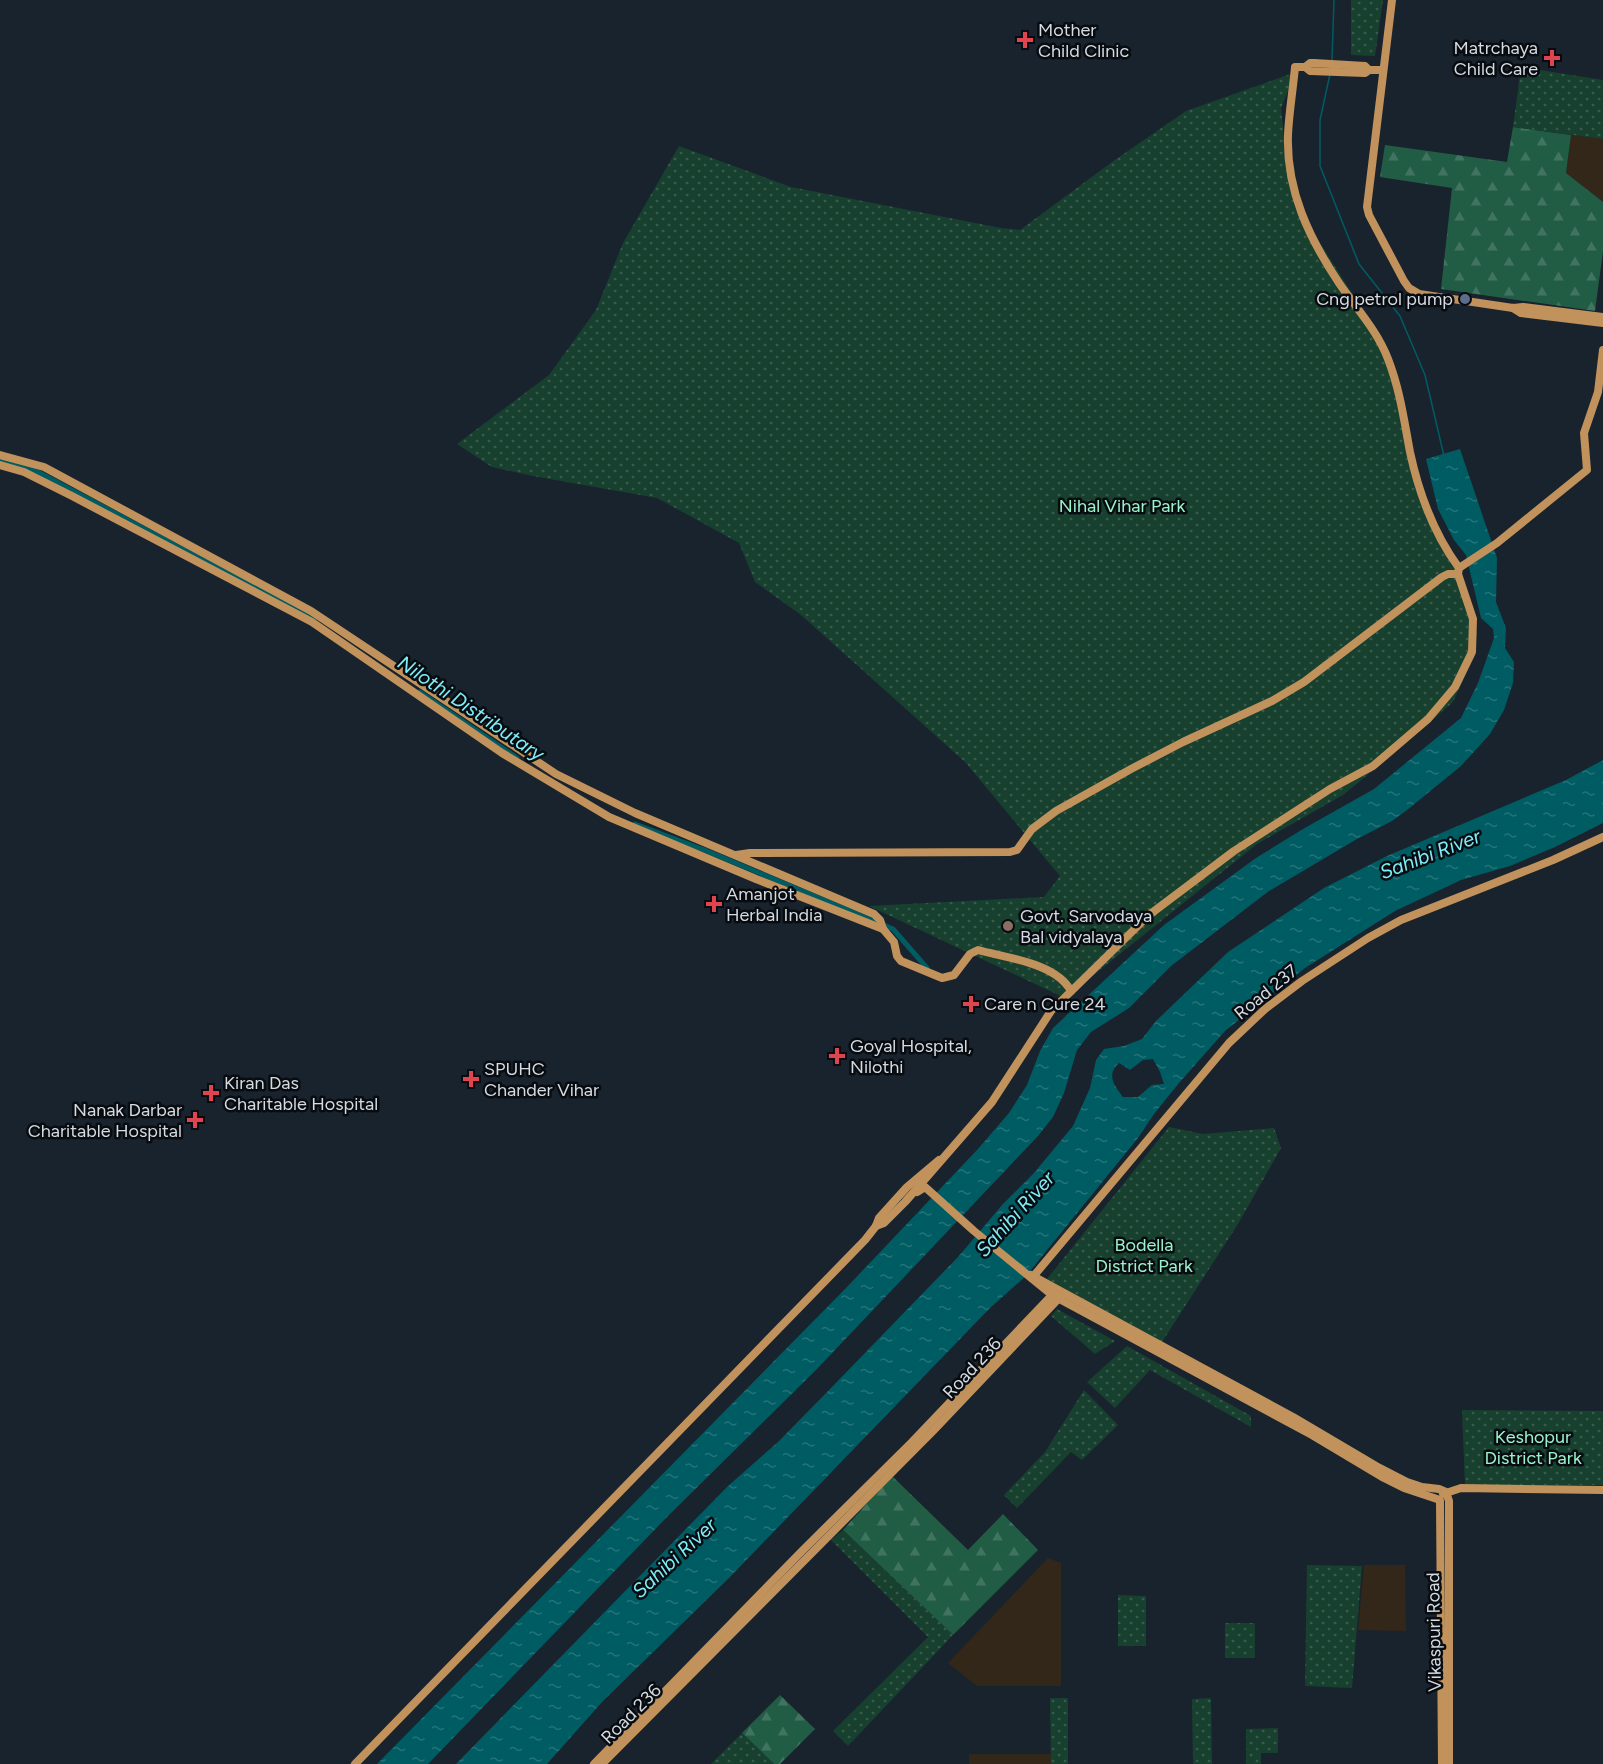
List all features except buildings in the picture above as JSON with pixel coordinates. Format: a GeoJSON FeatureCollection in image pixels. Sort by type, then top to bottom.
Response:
{"type":"FeatureCollection","features":[{"type":"Feature","properties":{"kind":"street"},"geometry":{"type":"LineString","coordinates":[[1392,0],[1367,207],[1404,281],[1409,288],[1419,294],[1513,308],[1523,307],[1603,317]]}},
{"type":"Feature","properties":{"kind":"street"},"geometry":{"type":"LineString","coordinates":[[876,1226],[884,1223],[920,1188],[936,1161],[992,1102],[1052,1011],[1149,915],[1234,851],[1330,789],[1373,766],[1428,719],[1455,687],[1472,652],[1473,619],[1460,569],[1441,542],[1425,505],[1415,473],[1400,396],[1381,341],[1319,252],[1300,210],[1291,176],[1288,134],[1296,67],[1305,67],[1310,63],[1346,64],[1365,66],[1369,70]]}},
{"type":"Feature","properties":{"kind":"street"},"geometry":{"type":"LineString","coordinates":[[1305,67],[1310,71],[1330,72],[1365,73],[1369,70],[1382,70]]}},
{"type":"Feature","properties":{"kind":"street"},"geometry":{"type":"LineString","coordinates":[[1513,308],[1521,312],[1603,323]]}},
{"type":"Feature","properties":{"kind":"street"},"geometry":{"type":"LineString","coordinates":[[736,855],[750,853],[1010,852],[1017,850],[1032,829],[1056,811],[1142,764],[1272,701],[1304,682],[1442,577],[1460,569],[1497,543],[1587,470],[1584,433],[1598,392],[1603,350]]}},
{"type":"Feature","properties":{"kind":"street"},"geometry":{"type":"LineString","coordinates":[[0,455],[44,467],[311,611],[556,774],[634,813],[869,912],[894,942],[897,956],[901,961],[942,978],[954,975],[970,954],[978,950],[1053,972],[1066,982],[1071,991]]}},
{"type":"Feature","properties":{"kind":"street"},"geometry":{"type":"LineString","coordinates":[[0,465],[24,472],[72,496],[312,622],[502,753],[609,817],[756,879],[881,925]]}},
{"type":"Feature","properties":{"kind":"street","name":"Road 237"},"geometry":{"type":"LineString","coordinates":[[1031,1276],[1229,1042],[1265,1009],[1334,960],[1401,920],[1554,860],[1603,837]]}},
{"type":"Feature","properties":{"kind":"street"},"geometry":{"type":"LineString","coordinates":[[922,1184],[1031,1276],[1068,1302],[1312,1435],[1404,1488],[1443,1498],[1464,1492],[1603,1492]]}},
{"type":"Feature","properties":{"kind":"street"},"geometry":{"type":"LineString","coordinates":[[355,1764],[669,1443],[876,1226],[879,1218],[922,1184]]}},
{"type":"Feature","properties":{"kind":"street"},"geometry":{"type":"LineString","coordinates":[[594,1764],[1058,1294]]}},
{"type":"Feature","properties":{"kind":"street","name":"Road 236"},"geometry":{"type":"LineString","coordinates":[[602,1764],[933,1431],[1058,1294]]}},
{"type":"Feature","properties":{"kind":"street","name":"Vikaspuri Road"},"geometry":{"type":"LineString","coordinates":[[1442,1764],[1443,1498]]}},
{"type":"Feature","properties":{"kind":"street","name":"Vikaspuri Road"},"geometry":{"type":"LineString","coordinates":[[1443,1498],[1449,1764]]}},
{"type":"Feature","properties":{"kind":"shaded area"},"geometry":{"type":"Polygon","coordinates":[[[1571,135],[1603,139],[1603,202],[1566,173],[1571,135]]]}},
{"type":"Feature","properties":{"kind":"shaded area"},"geometry":{"type":"Polygon","coordinates":[[[1048,1558],[1061,1563],[1061,1686],[977,1686],[948,1663],[1048,1558]]]}},
{"type":"Feature","properties":{"kind":"shaded area"},"geometry":{"type":"Polygon","coordinates":[[[1364,1565],[1405,1565],[1406,1631],[1358,1630],[1364,1565]]]}},
{"type":"Feature","properties":{"kind":"shaded area"},"geometry":{"type":"Polygon","coordinates":[[[969,1754],[1051,1754],[1051,1764],[969,1764],[969,1754]]]}},
{"type":"Feature","properties":{"kind":"green space"},"geometry":{"type":"Polygon","coordinates":[[[1351,0],[1383,0],[1375,56],[1351,55],[1351,0]]]}},
{"type":"Feature","properties":{"kind":"green space"},"geometry":{"type":"Polygon","coordinates":[[[1521,67],[1603,80],[1603,139],[1513,127],[1521,67]]]}},
{"type":"Feature","properties":{"kind":"green space","name":"Nihal Vihar Park"},"geometry":{"type":"Polygon","coordinates":[[[1296,72],[1281,108],[1285,147],[1304,218],[1389,351],[1414,469],[1459,576],[1477,634],[1471,663],[1453,702],[1394,753],[1343,795],[1257,844],[1065,998],[869,906],[1044,897],[1060,876],[965,762],[801,615],[755,582],[739,543],[657,498],[492,467],[457,444],[549,375],[596,310],[623,243],[679,146],[791,187],[1020,230],[1186,111],[1296,72]]]}},
{"type":"Feature","properties":{"kind":"green space"},"geometry":{"type":"Polygon","coordinates":[[[1513,127],[1571,135],[1566,173],[1603,202],[1603,251],[1595,311],[1441,289],[1452,188],[1380,177],[1385,145],[1507,162],[1513,127]]]}},
{"type":"Feature","properties":{"kind":"green space","name":"Bodella District Park"},"geometry":{"type":"Polygon","coordinates":[[[1169,1127],[1203,1134],[1274,1128],[1281,1148],[1238,1224],[1162,1342],[1047,1279],[1169,1127]]]}},
{"type":"Feature","properties":{"kind":"green space"},"geometry":{"type":"Polygon","coordinates":[[[1057,1309],[1115,1341],[1095,1354],[1051,1316],[1057,1309]]]}},
{"type":"Feature","properties":{"kind":"green space"},"geometry":{"type":"Polygon","coordinates":[[[1127,1346],[1251,1416],[1251,1427],[1150,1370],[1115,1408],[1087,1382],[1127,1346]]]}},
{"type":"Feature","properties":{"kind":"green space"},"geometry":{"type":"Polygon","coordinates":[[[1084,1390],[1118,1425],[1082,1460],[1071,1452],[1017,1508],[1004,1495],[1045,1452],[1084,1390]]]}},
{"type":"Feature","properties":{"kind":"green space","name":"Keshopur District Park"},"geometry":{"type":"Polygon","coordinates":[[[1462,1410],[1603,1411],[1603,1485],[1465,1485],[1462,1410]]]}},
{"type":"Feature","properties":{"kind":"green space"},"geometry":{"type":"Polygon","coordinates":[[[892,1476],[968,1550],[1003,1514],[1038,1550],[953,1635],[843,1530],[892,1476]]]}},
{"type":"Feature","properties":{"kind":"green space"},"geometry":{"type":"Polygon","coordinates":[[[843,1530],[953,1635],[848,1746],[833,1731],[928,1637],[831,1540],[843,1530]]]}},
{"type":"Feature","properties":{"kind":"green space"},"geometry":{"type":"Polygon","coordinates":[[[1307,1565],[1362,1566],[1352,1688],[1305,1686],[1307,1565]]]}},
{"type":"Feature","properties":{"kind":"green space"},"geometry":{"type":"Polygon","coordinates":[[[1118,1595],[1146,1596],[1146,1646],[1118,1646],[1118,1595]]]}},
{"type":"Feature","properties":{"kind":"green space"},"geometry":{"type":"Polygon","coordinates":[[[1225,1623],[1255,1623],[1255,1658],[1225,1658],[1225,1623]]]}},
{"type":"Feature","properties":{"kind":"green space"},"geometry":{"type":"Polygon","coordinates":[[[780,1695],[815,1729],[780,1764],[774,1764],[742,1733],[780,1695]]]}},
{"type":"Feature","properties":{"kind":"green space"},"geometry":{"type":"Polygon","coordinates":[[[1050,1698],[1068,1698],[1068,1764],[1051,1764],[1050,1698]]]}},
{"type":"Feature","properties":{"kind":"green space"},"geometry":{"type":"Polygon","coordinates":[[[1211,1698],[1212,1764],[1193,1764],[1192,1699],[1211,1698]]]}},
{"type":"Feature","properties":{"kind":"green space"},"geometry":{"type":"Polygon","coordinates":[[[1278,1728],[1278,1753],[1261,1753],[1261,1764],[1246,1764],[1246,1729],[1278,1728]]]}},
{"type":"Feature","properties":{"kind":"green space"},"geometry":{"type":"Polygon","coordinates":[[[742,1733],[774,1764],[711,1764],[742,1733]]]}},
{"type":"Feature","properties":{"kind":"water"},"geometry":{"type":"Polygon","coordinates":[[[1460,449],[1497,558],[1496,602],[1506,628],[1505,648],[1514,662],[1513,683],[1504,710],[1490,734],[1461,766],[1407,810],[1392,821],[1269,891],[1171,966],[1129,1008],[1091,1032],[1077,1050],[1064,1093],[1053,1117],[1038,1136],[817,1369],[668,1516],[428,1764],[377,1764],[846,1288],[977,1150],[1009,1113],[1027,1085],[1040,1051],[1053,1028],[1164,925],[1256,858],[1374,789],[1461,718],[1478,683],[1494,638],[1493,629],[1481,618],[1466,555],[1454,540],[1438,509],[1426,459],[1460,449]]]}},
{"type":"Feature","properties":{"kind":"water","name":"Sahibi River"},"geometry":{"type":"Polygon","coordinates":[[[1603,760],[1603,823],[1555,847],[1510,866],[1461,880],[1395,911],[1305,968],[1225,1031],[1179,1083],[1138,1138],[1026,1276],[990,1308],[729,1578],[603,1701],[547,1764],[456,1764],[727,1487],[778,1442],[958,1257],[1073,1126],[1090,1088],[1096,1060],[1104,1049],[1124,1046],[1142,1039],[1156,1021],[1228,952],[1324,888],[1387,856],[1566,780],[1603,760]],[[1153,1059],[1143,1060],[1130,1070],[1119,1063],[1112,1076],[1114,1084],[1123,1097],[1138,1097],[1152,1085],[1164,1084],[1153,1059]]]}},
{"type":"Feature","properties":{"kind":"waterway"},"geometry":{"type":"LineString","coordinates":[[1332,60],[1334,0]]}},
{"type":"Feature","properties":{"kind":"waterway"},"geometry":{"type":"LineString","coordinates":[[1330,74],[1320,120],[1320,166],[1359,264],[1400,316],[1425,375],[1444,456]]}},
{"type":"Feature","properties":{"kind":"waterway","name":"Nilothi Distributary"},"geometry":{"type":"LineString","coordinates":[[0,461],[36,471],[314,619]]}},
{"type":"Feature","properties":{"kind":"waterway","name":"Nilothi Distributary"},"geometry":{"type":"LineString","coordinates":[[420,692],[517,758]]}},
{"type":"Feature","properties":{"kind":"waterway","name":"Nilothi Distributary"},"geometry":{"type":"LineString","coordinates":[[635,824],[707,851],[893,929],[927,968]]}},
{"type":"Feature","properties":{"kind":"place","name":"Mother Child Clinic"},"geometry":{"type":"Point","coordinates":[1025,40]}},
{"type":"Feature","properties":{"kind":"place","name":"Matrchaya Child Care"},"geometry":{"type":"Point","coordinates":[1552,58]}},
{"type":"Feature","properties":{"kind":"place","name":"Cng petrol pump"},"geometry":{"type":"Point","coordinates":[1465,299]}},
{"type":"Feature","properties":{"kind":"place","name":"Amanjot Herbal India"},"geometry":{"type":"Point","coordinates":[714,904]}},
{"type":"Feature","properties":{"kind":"place","name":"Govt. Sarvodaya Bal vidyalaya"},"geometry":{"type":"Point","coordinates":[1008,926]}},
{"type":"Feature","properties":{"kind":"place","name":"Care n Cure 24"},"geometry":{"type":"Point","coordinates":[971,1004]}},
{"type":"Feature","properties":{"kind":"place","name":"Goyal Hospital, Nilothi"},"geometry":{"type":"Point","coordinates":[837,1056]}},
{"type":"Feature","properties":{"kind":"place","name":"SPUHC Chander Vihar"},"geometry":{"type":"Point","coordinates":[471,1079]}},
{"type":"Feature","properties":{"kind":"place","name":"Kiran Das Charitable Hospital"},"geometry":{"type":"Point","coordinates":[211,1093]}},
{"type":"Feature","properties":{"kind":"place","name":"Nanak Darbar Charitable Hospital"},"geometry":{"type":"Point","coordinates":[195,1120]}}]}
